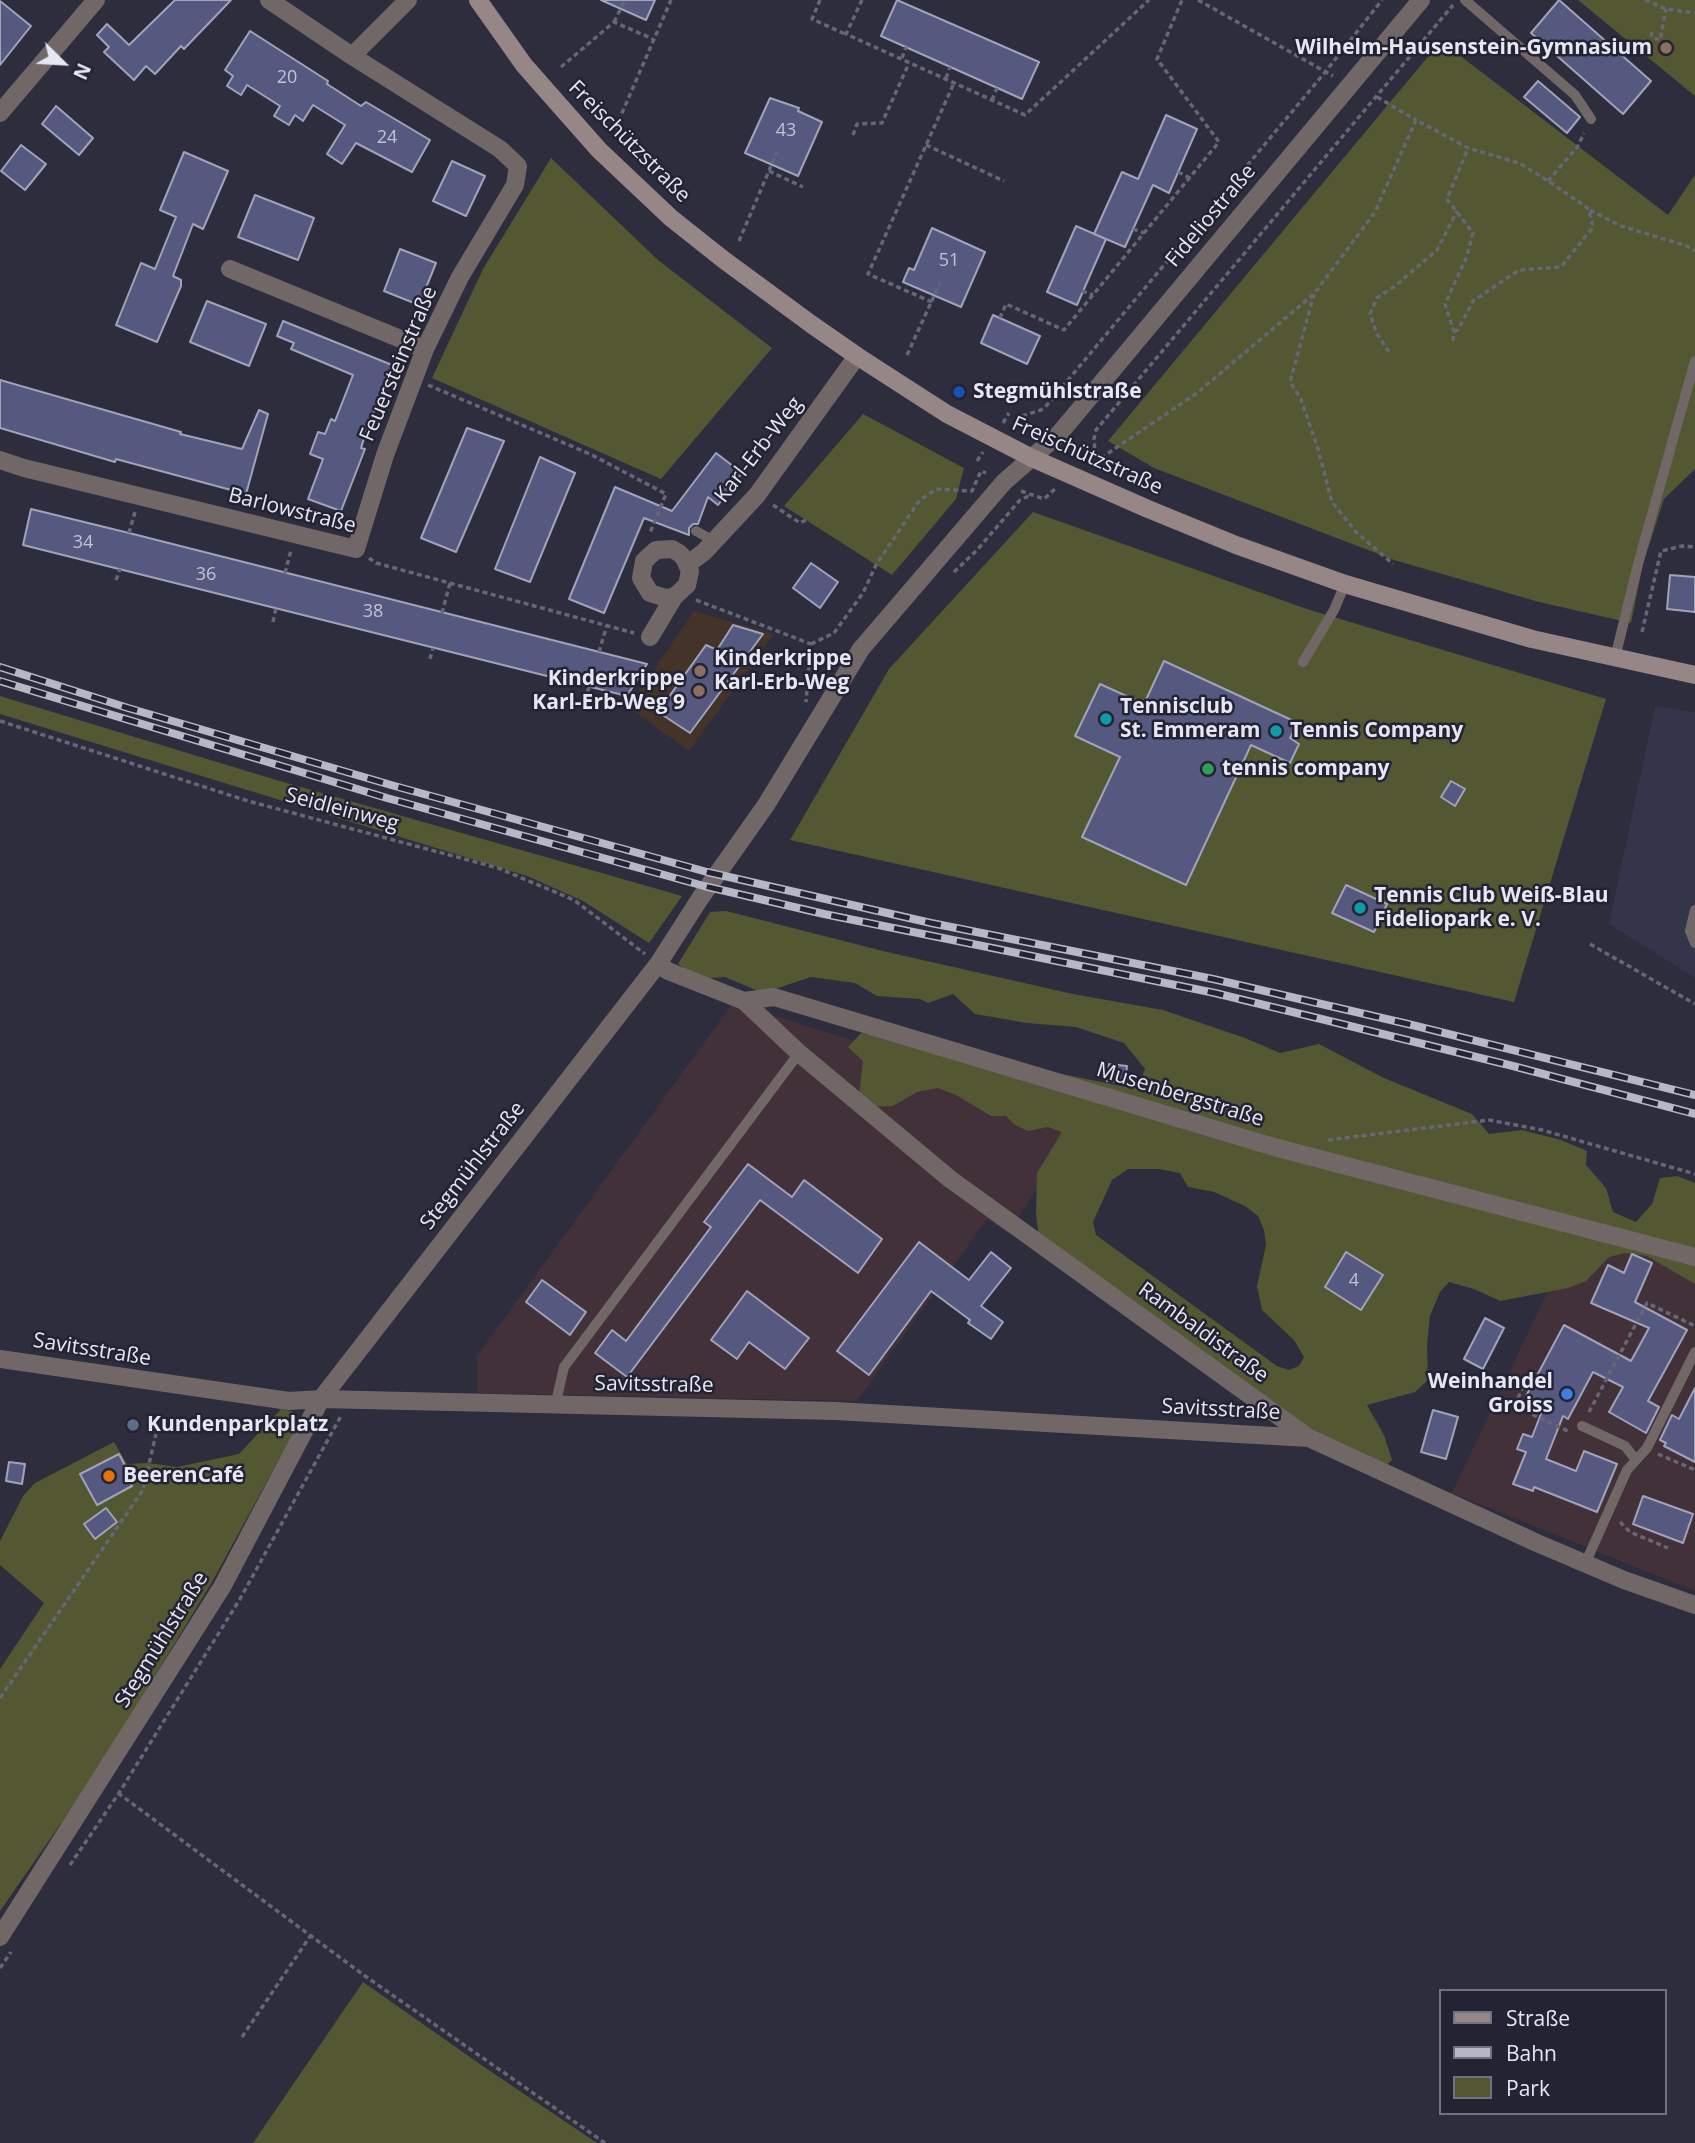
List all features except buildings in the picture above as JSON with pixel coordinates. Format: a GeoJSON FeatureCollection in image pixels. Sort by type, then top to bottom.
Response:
{"type":"FeatureCollection","features":[{"type":"Feature","properties":{"kind":"main road","name":"Freischützstraße"},"geometry":{"type":"LineString","coordinates":[[478,0],[524,65],[599,150],[671,218],[724,260],[857,356],[947,414],[1032,458],[1236,545],[1345,584],[1470,622],[1695,675]]}},
{"type":"Feature","properties":{"kind":"street"},"geometry":{"type":"LineString","coordinates":[[0,113],[96,0]]}},
{"type":"Feature","properties":{"kind":"street"},"geometry":{"type":"LineString","coordinates":[[269,0],[352,56],[408,0]]}},
{"type":"Feature","properties":{"kind":"street","name":"Fideliostraße"},"geometry":{"type":"LineString","coordinates":[[1032,458],[1064,428],[1421,0]]}},
{"type":"Feature","properties":{"kind":"street","name":"Feuersteinstraße"},"geometry":{"type":"LineString","coordinates":[[352,56],[500,149],[518,166],[515,186],[460,278],[425,349],[385,455],[356,549]]}},
{"type":"Feature","properties":{"kind":"street"},"geometry":{"type":"LineString","coordinates":[[230,270],[425,349]]}},
{"type":"Feature","properties":{"kind":"street","name":"Karl-Erb-Weg"},"geometry":{"type":"LineString","coordinates":[[688,564],[714,541],[757,495],[857,356]]}},
{"type":"Feature","properties":{"kind":"street","name":"Stegmühlstraße"},"geometry":{"type":"LineString","coordinates":[[7,1941],[101,1779],[222,1587],[321,1399],[658,964],[766,805],[861,649],[1004,482],[1032,458]]}},
{"type":"Feature","properties":{"kind":"street","name":"Barlowstraße"},"geometry":{"type":"LineString","coordinates":[[0,460],[356,549]]}},
{"type":"Feature","properties":{"kind":"street"},"geometry":{"type":"LineString","coordinates":[[650,637],[690,578],[688,564],[679,552],[656,550],[644,562],[641,578],[650,593],[666,598],[678,594]]}},
{"type":"Feature","properties":{"kind":"street","name":"Musenbergstraße"},"geometry":{"type":"LineString","coordinates":[[658,964],[668,971],[744,1001],[774,997],[1273,1147],[1695,1257]]}},
{"type":"Feature","properties":{"kind":"street","name":"Rambaldistraße"},"geometry":{"type":"LineString","coordinates":[[744,1001],[799,1053],[950,1179],[1309,1438],[1585,1564],[1695,1605]]}},
{"type":"Feature","properties":{"kind":"street","name":"Savitsstraße"},"geometry":{"type":"LineString","coordinates":[[0,1359],[289,1401],[321,1399],[836,1411],[1309,1438]]}},
{"type":"Feature","properties":{"kind":"lane"},"geometry":{"type":"LineString","coordinates":[[1465,0],[1575,95],[1591,119]]}},
{"type":"Feature","properties":{"kind":"lane"},"geometry":{"type":"LineString","coordinates":[[1615,658],[1638,564],[1695,361]]}},
{"type":"Feature","properties":{"kind":"lane"},"geometry":{"type":"LineString","coordinates":[[696,531],[714,541]]}},
{"type":"Feature","properties":{"kind":"lane"},"geometry":{"type":"LineString","coordinates":[[1303,662],[1334,610],[1345,584]]}},
{"type":"Feature","properties":{"kind":"lane"},"geometry":{"type":"LineString","coordinates":[[1695,910],[1690,931],[1695,943]]}},
{"type":"Feature","properties":{"kind":"lane"},"geometry":{"type":"LineString","coordinates":[[555,1406],[564,1367],[799,1053]]}},
{"type":"Feature","properties":{"kind":"lane"},"geometry":{"type":"LineString","coordinates":[[1585,1564],[1627,1470],[1647,1448],[1695,1352]]}},
{"type":"Feature","properties":{"kind":"lane"},"geometry":{"type":"LineString","coordinates":[[1583,1426],[1625,1446],[1636,1460]]}},
{"type":"Feature","properties":{"kind":"path"},"geometry":{"type":"LineString","coordinates":[[561,67],[614,22],[625,0]]}},
{"type":"Feature","properties":{"kind":"path"},"geometry":{"type":"LineString","coordinates":[[615,129],[671,0]]}},
{"type":"Feature","properties":{"kind":"path"},"geometry":{"type":"LineString","coordinates":[[820,0],[812,19],[1025,115],[1149,0]]}},
{"type":"Feature","properties":{"kind":"path"},"geometry":{"type":"LineString","coordinates":[[846,34],[862,0]]}},
{"type":"Feature","properties":{"kind":"path"},"geometry":{"type":"LineString","coordinates":[[1000,318],[1006,304],[1064,330],[1219,142],[1157,59],[1182,0]]}},
{"type":"Feature","properties":{"kind":"path"},"geometry":{"type":"LineString","coordinates":[[1198,0],[1348,86]]}},
{"type":"Feature","properties":{"kind":"path"},"geometry":{"type":"LineString","coordinates":[[1022,416],[1041,410],[1048,404],[1382,0]]}},
{"type":"Feature","properties":{"kind":"path"},"geometry":{"type":"LineString","coordinates":[[1095,452],[1096,430],[1458,0]]}},
{"type":"Feature","properties":{"kind":"path"},"geometry":{"type":"LineString","coordinates":[[1645,0],[1666,9],[1695,13]]}},
{"type":"Feature","properties":{"kind":"path"},"geometry":{"type":"LineString","coordinates":[[1651,32],[1651,37],[1660,40],[1666,9]]}},
{"type":"Feature","properties":{"kind":"path"},"geometry":{"type":"LineString","coordinates":[[614,22],[653,39]]}},
{"type":"Feature","properties":{"kind":"path"},"geometry":{"type":"LineString","coordinates":[[901,59],[906,47]]}},
{"type":"Feature","properties":{"kind":"path"},"geometry":{"type":"LineString","coordinates":[[853,135],[857,124],[882,123],[909,63]]}},
{"type":"Feature","properties":{"kind":"path"},"geometry":{"type":"LineString","coordinates":[[946,79],[950,67]]}},
{"type":"Feature","properties":{"kind":"path"},"geometry":{"type":"LineString","coordinates":[[932,302],[868,274],[954,83]]}},
{"type":"Feature","properties":{"kind":"path"},"geometry":{"type":"LineString","coordinates":[[992,100],[997,88]]}},
{"type":"Feature","properties":{"kind":"path"},"geometry":{"type":"LineString","coordinates":[[1377,97],[1468,148],[1518,163],[1589,209],[1621,226],[1687,246],[1695,251]]}},
{"type":"Feature","properties":{"kind":"path"},"geometry":{"type":"LineString","coordinates":[[1101,458],[1197,393],[1314,294],[1375,212],[1416,120]]}},
{"type":"Feature","properties":{"kind":"path"},"geometry":{"type":"LineString","coordinates":[[926,145],[1004,181]]}},
{"type":"Feature","properties":{"kind":"path"},"geometry":{"type":"LineString","coordinates":[[1548,181],[1578,146]]}},
{"type":"Feature","properties":{"kind":"path"},"geometry":{"type":"LineString","coordinates":[[1453,341],[1454,332],[1444,304],[1467,256],[1473,233],[1447,199],[1468,148]]}},
{"type":"Feature","properties":{"kind":"path"},"geometry":{"type":"LineString","coordinates":[[739,241],[777,152]]}},
{"type":"Feature","properties":{"kind":"path"},"geometry":{"type":"LineString","coordinates":[[769,172],[803,187]]}},
{"type":"Feature","properties":{"kind":"path"},"geometry":{"type":"LineString","coordinates":[[1178,172],[1190,178]]}},
{"type":"Feature","properties":{"kind":"path"},"geometry":{"type":"LineString","coordinates":[[1454,332],[1458,330],[1473,301],[1519,270],[1562,267],[1592,227],[1589,209]]}},
{"type":"Feature","properties":{"kind":"path"},"geometry":{"type":"LineString","coordinates":[[1389,352],[1377,334],[1370,314],[1377,298],[1437,250],[1457,211]]}},
{"type":"Feature","properties":{"kind":"path"},"geometry":{"type":"LineString","coordinates":[[1133,229],[1144,233]]}},
{"type":"Feature","properties":{"kind":"path"},"geometry":{"type":"LineString","coordinates":[[907,355],[940,283]]}},
{"type":"Feature","properties":{"kind":"path"},"geometry":{"type":"LineString","coordinates":[[1082,291],[1093,295]]}},
{"type":"Feature","properties":{"kind":"path"},"geometry":{"type":"LineString","coordinates":[[1314,294],[1290,382],[1301,399],[1332,502],[1357,533],[1392,564]]}},
{"type":"Feature","properties":{"kind":"path"},"geometry":{"type":"LineString","coordinates":[[414,378],[590,454],[666,494],[650,533],[656,550]]}},
{"type":"Feature","properties":{"kind":"path"},"geometry":{"type":"LineString","coordinates":[[678,594],[811,644],[834,633],[863,593],[876,565],[919,501],[936,489],[972,491],[981,471]]}},
{"type":"Feature","properties":{"kind":"path"},"geometry":{"type":"LineString","coordinates":[[757,495],[800,523],[806,520]]}},
{"type":"Feature","properties":{"kind":"path"},"geometry":{"type":"LineString","coordinates":[[948,578],[977,550],[1020,500],[1031,495]]}},
{"type":"Feature","properties":{"kind":"path"},"geometry":{"type":"LineString","coordinates":[[1642,632],[1661,551],[1695,547]]}},
{"type":"Feature","properties":{"kind":"path","name":"Barlowstraße"},"geometry":{"type":"LineString","coordinates":[[356,549],[376,563],[650,637]]}},
{"type":"Feature","properties":{"kind":"path"},"geometry":{"type":"LineString","coordinates":[[116,580],[120,569]]}},
{"type":"Feature","properties":{"kind":"path"},"geometry":{"type":"LineString","coordinates":[[442,613],[450,583]]}},
{"type":"Feature","properties":{"kind":"path"},"geometry":{"type":"LineString","coordinates":[[273,622],[276,608]]}},
{"type":"Feature","properties":{"kind":"path"},"geometry":{"type":"LineString","coordinates":[[599,652],[607,625]]}},
{"type":"Feature","properties":{"kind":"path"},"geometry":{"type":"LineString","coordinates":[[811,644],[805,720],[812,732]]}},
{"type":"Feature","properties":{"kind":"path"},"geometry":{"type":"LineString","coordinates":[[430,659],[433,648]]}},
{"type":"Feature","properties":{"kind":"path"},"geometry":{"type":"LineString","coordinates":[[585,700],[589,687]]}},
{"type":"Feature","properties":{"kind":"path","name":"Seidleinweg"},"geometry":{"type":"LineString","coordinates":[[0,721],[248,801],[498,868],[574,900],[658,964]]}},
{"type":"Feature","properties":{"kind":"path"},"geometry":{"type":"LineString","coordinates":[[1590,944],[1695,1004]]}},
{"type":"Feature","properties":{"kind":"path"},"geometry":{"type":"LineString","coordinates":[[1327,1140],[1489,1121],[1542,1130],[1695,1174]]}},
{"type":"Feature","properties":{"kind":"path"},"geometry":{"type":"LineString","coordinates":[[1524,1386],[1514,1406],[1569,1433],[1583,1426],[1647,1303],[1695,1326]]}},
{"type":"Feature","properties":{"kind":"path"},"geometry":{"type":"LineString","coordinates":[[67,1869],[119,1793],[240,1599],[341,1418],[344,1400]]}},
{"type":"Feature","properties":{"kind":"path"},"geometry":{"type":"LineString","coordinates":[[0,1698],[142,1490],[156,1434]]}},
{"type":"Feature","properties":{"kind":"path"},"geometry":{"type":"LineString","coordinates":[[1647,1448],[1695,1470]]}},
{"type":"Feature","properties":{"kind":"path"},"geometry":{"type":"LineString","coordinates":[[1608,1511],[1630,1532],[1668,1548]]}},
{"type":"Feature","properties":{"kind":"path"},"geometry":{"type":"LineString","coordinates":[[101,1779],[365,1976],[605,2143]]}},
{"type":"Feature","properties":{"kind":"path"},"geometry":{"type":"LineString","coordinates":[[242,2037],[310,1935]]}},
{"type":"Feature","properties":{"kind":"path"},"geometry":{"type":"LineString","coordinates":[[0,1968],[7,1941]]}},
{"type":"Feature","properties":{"kind":"shaded area","name":"Kinderkrippe Karl-Erb-Weg"},"geometry":{"type":"Polygon","coordinates":[[[694,611],[774,634],[689,751],[628,707],[694,611]]]}},
{"type":"Feature","properties":{"kind":"shaded area"},"geometry":{"type":"Polygon","coordinates":[[[1655,706],[1695,712],[1695,978],[1609,924],[1655,706]]]}},
{"type":"Feature","properties":{"kind":"shaded area"},"geometry":{"type":"Polygon","coordinates":[[[733,1003],[1086,1113],[1008,1233],[987,1219],[857,1401],[477,1393],[477,1356],[733,1003]]]}},
{"type":"Feature","properties":{"kind":"shaded area"},"geometry":{"type":"Polygon","coordinates":[[[1575,1234],[1695,1264],[1695,1591],[1452,1493],[1575,1234]]]}},
{"type":"Feature","properties":{"kind":"green space","name":"Wilhelm-Hausenstein-Gymnasium"},"geometry":{"type":"Polygon","coordinates":[[[1578,0],[1695,0],[1695,96],[1578,0]]]}},
{"type":"Feature","properties":{"kind":"green space"},"geometry":{"type":"Polygon","coordinates":[[[1441,41],[1668,215],[1695,175],[1695,469],[1664,499],[1643,564],[1631,623],[1539,602],[1394,560],[1154,468],[1108,441],[1441,41]]]}},
{"type":"Feature","properties":{"kind":"green space"},"geometry":{"type":"Polygon","coordinates":[[[551,158],[658,260],[772,348],[661,479],[432,378],[483,269],[551,158]]]}},
{"type":"Feature","properties":{"kind":"green space"},"geometry":{"type":"Polygon","coordinates":[[[863,414],[964,468],[956,499],[892,575],[784,506],[863,414]]]}},
{"type":"Feature","properties":{"kind":"green space","name":"tennis company"},"geometry":{"type":"Polygon","coordinates":[[[1033,512],[1307,609],[1606,699],[1514,1002],[790,840],[889,669],[1033,512]]]}},
{"type":"Feature","properties":{"kind":"green space"},"geometry":{"type":"Polygon","coordinates":[[[0,696],[273,779],[682,896],[649,943],[583,901],[527,876],[0,714],[0,696]]]}},
{"type":"Feature","properties":{"kind":"green space"},"geometry":{"type":"Polygon","coordinates":[[[726,911],[887,952],[1073,994],[1163,1010],[1280,1053],[1319,1044],[1384,1078],[1472,1114],[1489,1134],[1522,1130],[1561,1140],[1587,1151],[1586,1165],[1606,1188],[1613,1212],[1636,1222],[1652,1204],[1660,1178],[1677,1176],[1695,1183],[1695,1284],[1647,1256],[1625,1253],[1609,1257],[1586,1281],[1568,1288],[1500,1301],[1474,1289],[1449,1282],[1440,1292],[1430,1316],[1427,1344],[1428,1380],[1415,1392],[1367,1405],[1384,1435],[1392,1460],[1384,1467],[1350,1452],[1266,1403],[1039,1237],[1036,1215],[1037,1173],[1062,1132],[1048,1127],[1028,1131],[1015,1125],[1006,1116],[991,1116],[956,1095],[938,1088],[917,1092],[893,1106],[869,1107],[859,1095],[863,1061],[848,1047],[861,1033],[1126,1087],[1139,1084],[1145,1069],[1124,1043],[1076,1027],[1027,1023],[975,1014],[953,994],[928,1003],[920,999],[877,996],[855,983],[811,977],[763,993],[725,977],[700,979],[678,964],[710,912],[726,911]],[[1128,1169],[1112,1180],[1093,1222],[1096,1235],[1277,1366],[1289,1370],[1299,1366],[1304,1357],[1294,1340],[1262,1310],[1257,1286],[1266,1245],[1258,1216],[1245,1206],[1214,1192],[1188,1187],[1180,1173],[1159,1169],[1128,1169]]]}},
{"type":"Feature","properties":{"kind":"green space"},"geometry":{"type":"Polygon","coordinates":[[[281,1409],[294,1412],[300,1421],[212,1582],[94,1776],[0,1911],[0,1669],[44,1603],[0,1565],[0,1541],[23,1496],[35,1483],[114,1442],[127,1464],[148,1463],[177,1467],[239,1454],[281,1409]]]}},
{"type":"Feature","properties":{"kind":"green space"},"geometry":{"type":"Polygon","coordinates":[[[363,1982],[487,2069],[597,2143],[253,2143],[363,1982]]]}},
{"type":"Feature","properties":{"kind":"railway"},"geometry":{"type":"LineString","coordinates":[[0,667],[128,708],[391,785],[707,872],[931,923],[1213,979],[1695,1095]]}},
{"type":"Feature","properties":{"kind":"railway"},"geometry":{"type":"LineString","coordinates":[[0,681],[387,798],[704,886],[824,914],[1215,993],[1695,1114]]}},
{"type":"Feature","properties":{"kind":"place","name":"Wilhelm-Hausenstein-Gymnasium"},"geometry":{"type":"Point","coordinates":[1666,48]}},
{"type":"Feature","properties":{"kind":"place","name":"Stegmühlstraße"},"geometry":{"type":"Point","coordinates":[959,392]}},
{"type":"Feature","properties":{"kind":"place","name":"Kinderkrippe Karl-Erb-Weg"},"geometry":{"type":"Point","coordinates":[700,671]}},
{"type":"Feature","properties":{"kind":"place","name":"Kinderkrippe Karl-Erb-Weg 9"},"geometry":{"type":"Point","coordinates":[699,691]}},
{"type":"Feature","properties":{"kind":"place","name":"Tennisclub St. Emmeram"},"geometry":{"type":"Point","coordinates":[1106,719]}},
{"type":"Feature","properties":{"kind":"place","name":"Tennis Company"},"geometry":{"type":"Point","coordinates":[1276,731]}},
{"type":"Feature","properties":{"kind":"place","name":"tennis company"},"geometry":{"type":"Point","coordinates":[1208,769]}},
{"type":"Feature","properties":{"kind":"place","name":"Tennis Club Weiß-Blau Fideliopark e. V."},"geometry":{"type":"Point","coordinates":[1360,908]}},
{"type":"Feature","properties":{"kind":"place","name":"Weinhandel Groiss"},"geometry":{"type":"Point","coordinates":[1567,1394]}},
{"type":"Feature","properties":{"kind":"place","name":"Kundenparkplatz"},"geometry":{"type":"Point","coordinates":[133,1425]}},
{"type":"Feature","properties":{"kind":"place","name":"BeerenCafé"},"geometry":{"type":"Point","coordinates":[109,1476]}}]}
